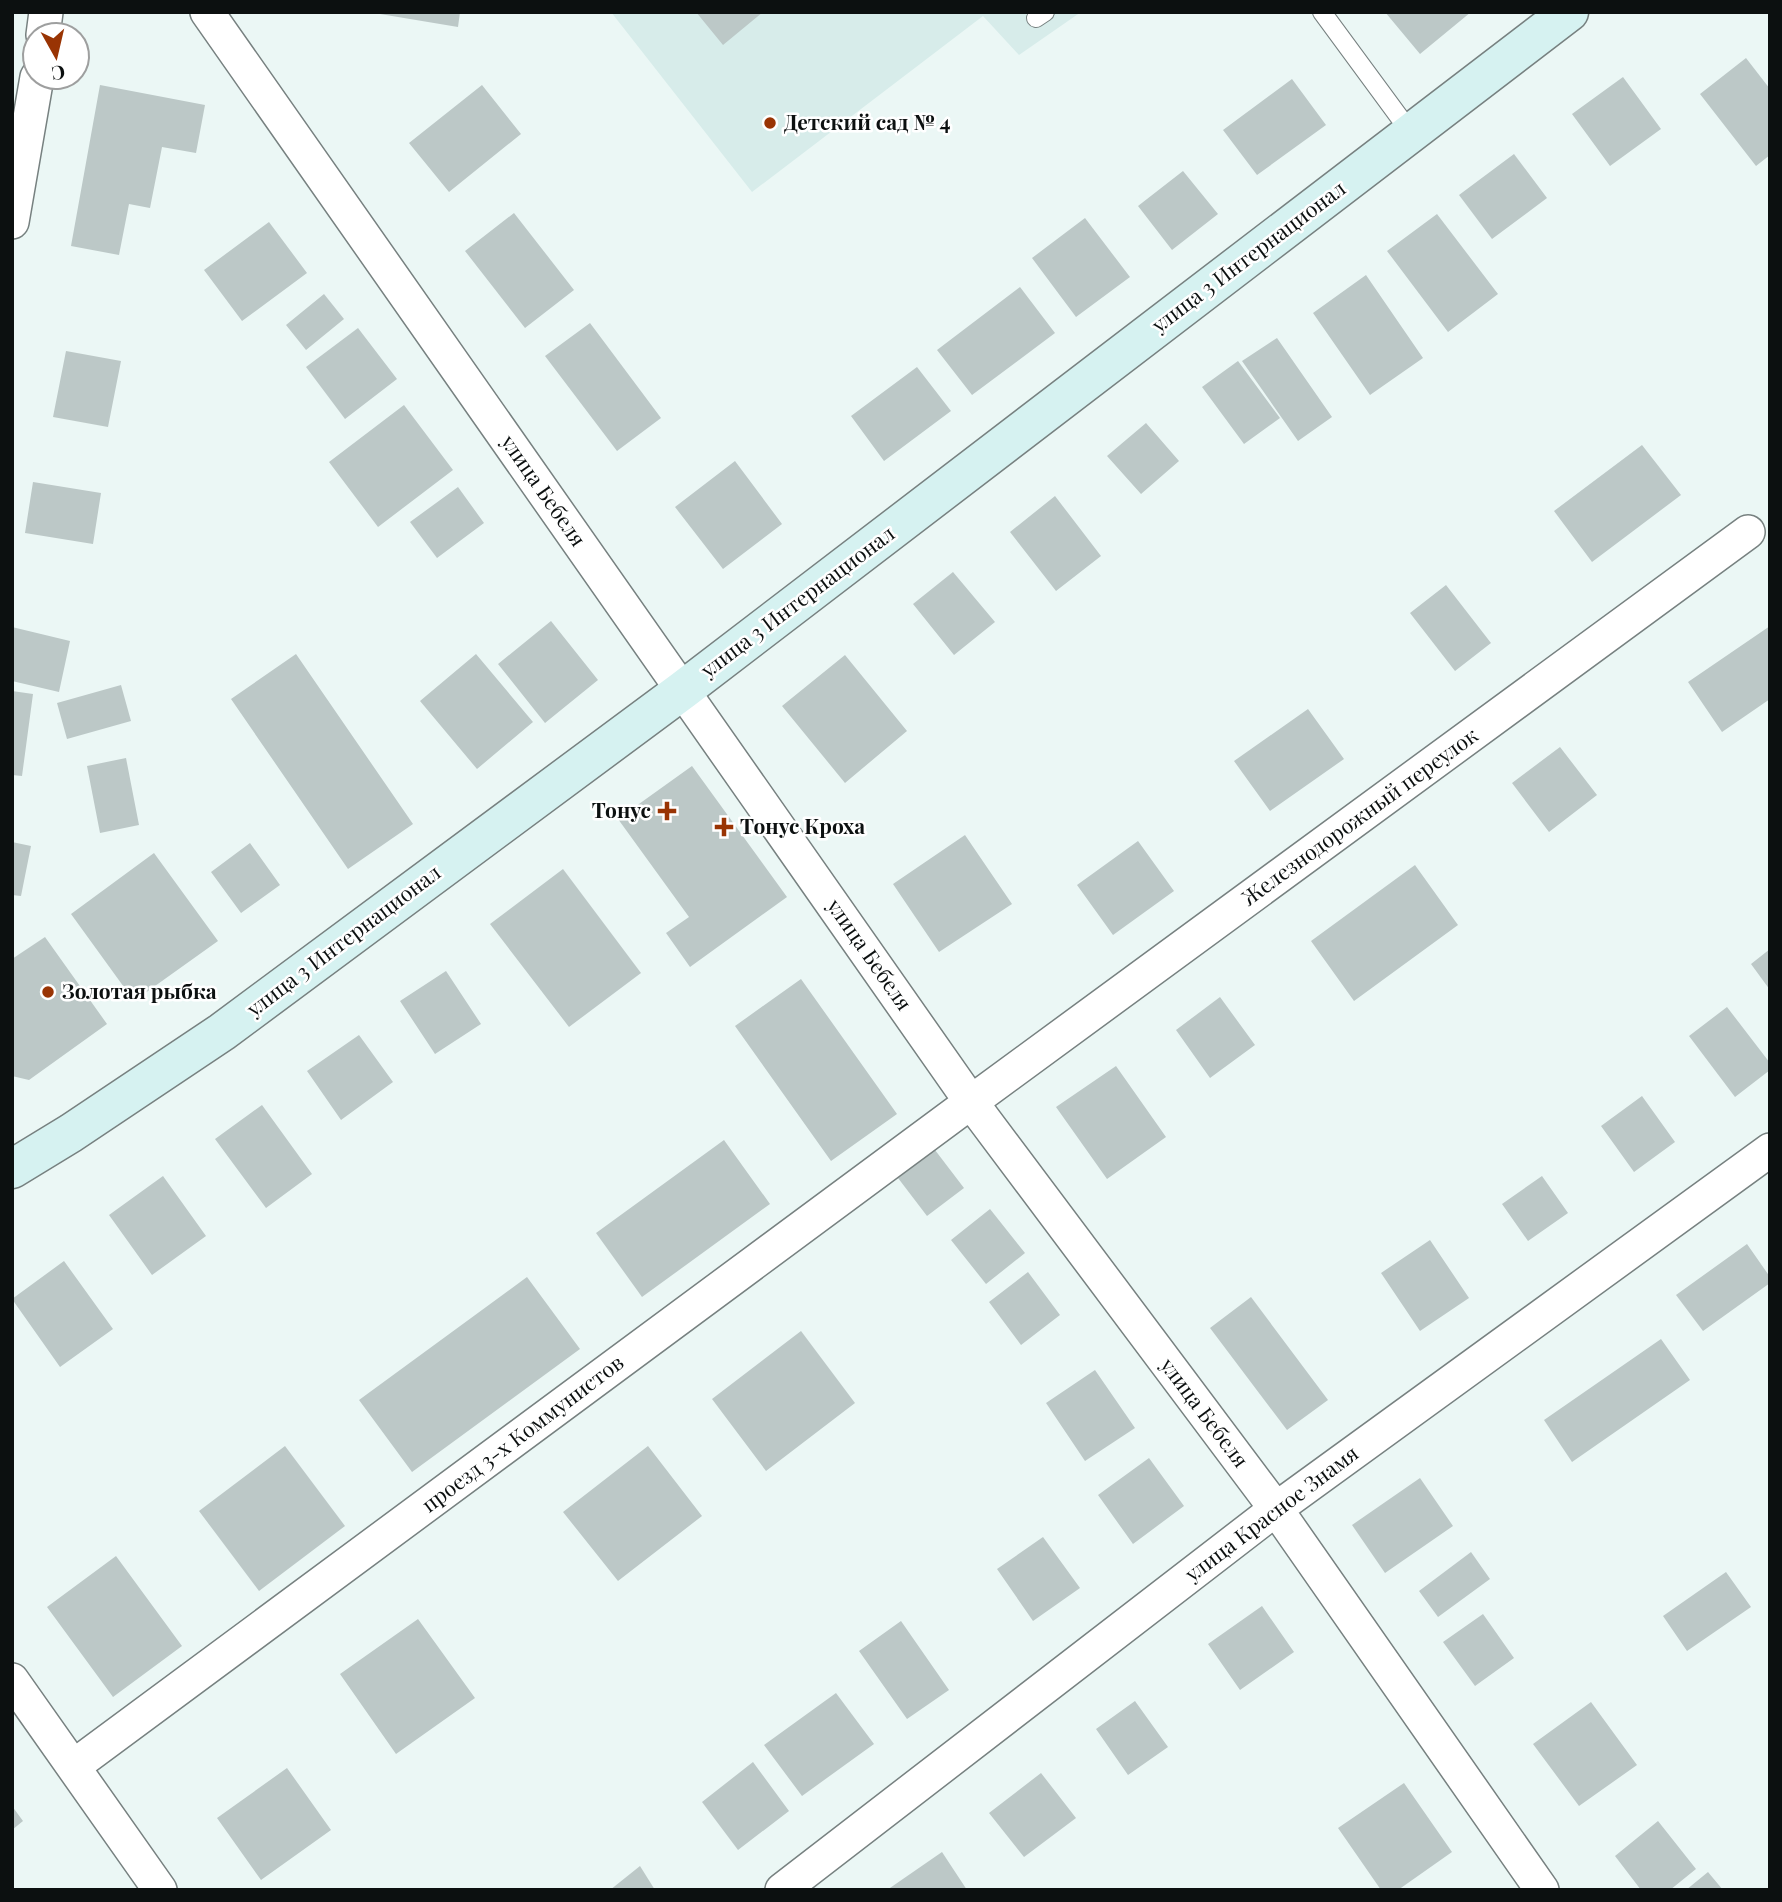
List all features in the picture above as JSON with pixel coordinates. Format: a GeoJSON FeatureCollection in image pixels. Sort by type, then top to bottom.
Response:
{"type":"FeatureCollection","features":[{"type":"Feature","properties":{"kind":"main road","name":"улица 3 Интернационал"},"geometry":{"type":"LineString","coordinates":[[12,1169],[222,1032],[683,690],[1569,12]]}},
{"type":"Feature","properties":{"kind":"street","name":"улица Бебеля"},"geometry":{"type":"LineString","coordinates":[[207,12],[971,1102],[1276,1508],[1542,1890]]}},
{"type":"Feature","properties":{"kind":"street"},"geometry":{"type":"LineString","coordinates":[[12,222],[35,91]]}},
{"type":"Feature","properties":{"kind":"street","name":"Железнодорожный переулок"},"geometry":{"type":"LineString","coordinates":[[971,1102],[1748,532]]}},
{"type":"Feature","properties":{"kind":"street","name":"проезд 3-х Коммунистов"},"geometry":{"type":"LineString","coordinates":[[74,1766],[971,1102]]}},
{"type":"Feature","properties":{"kind":"street","name":"улица Красное Знамя"},"geometry":{"type":"LineString","coordinates":[[782,1890],[1276,1508],[1770,1150]]}},
{"type":"Feature","properties":{"kind":"street"},"geometry":{"type":"LineString","coordinates":[[12,1680],[160,1890]]}},
{"type":"Feature","properties":{"kind":"lane"},"geometry":{"type":"LineString","coordinates":[[1322,12],[1411,133]]}},
{"type":"Feature","properties":{"kind":"shaded area","name":"Детский сад № 4"},"geometry":{"type":"Polygon","coordinates":[[[611,12],[1081,12],[1019,55],[983,16],[752,192],[611,12]]]}},
{"type":"Feature","properties":{"kind":"building"},"geometry":{"type":"Polygon","coordinates":[[[380,12],[460,12],[458,27],[380,12]]]}},
{"type":"Feature","properties":{"kind":"building"},"geometry":{"type":"Polygon","coordinates":[[[696,12],[763,12],[723,45],[696,12]]]}},
{"type":"Feature","properties":{"kind":"building"},"geometry":{"type":"Polygon","coordinates":[[[1385,12],[1471,12],[1420,54],[1385,12]]]}},
{"type":"Feature","properties":{"kind":"building"},"geometry":{"type":"Polygon","coordinates":[[[1746,58],[1770,89],[1770,155],[1756,166],[1700,94],[1746,58]]]}},
{"type":"Feature","properties":{"kind":"building"},"geometry":{"type":"Polygon","coordinates":[[[1623,77],[1661,129],[1610,166],[1572,114],[1623,77]]]}},
{"type":"Feature","properties":{"kind":"building"},"geometry":{"type":"Polygon","coordinates":[[[1292,79],[1326,125],[1257,175],[1223,130],[1292,79]]]}},
{"type":"Feature","properties":{"kind":"building"},"geometry":{"type":"Polygon","coordinates":[[[100,85],[205,105],[196,153],[162,147],[150,208],[129,204],[119,255],[71,246],[100,85]]]}},
{"type":"Feature","properties":{"kind":"building"},"geometry":{"type":"Polygon","coordinates":[[[482,85],[521,134],[449,192],[409,143],[482,85]]]}},
{"type":"Feature","properties":{"kind":"building"},"geometry":{"type":"Polygon","coordinates":[[[1514,154],[1547,198],[1492,239],[1459,195],[1514,154]]]}},
{"type":"Feature","properties":{"kind":"building"},"geometry":{"type":"Polygon","coordinates":[[[1183,171],[1218,214],[1172,250],[1138,206],[1183,171]]]}},
{"type":"Feature","properties":{"kind":"building"},"geometry":{"type":"Polygon","coordinates":[[[514,213],[574,290],[525,328],[465,251],[514,213]]]}},
{"type":"Feature","properties":{"kind":"building"},"geometry":{"type":"Polygon","coordinates":[[[1437,214],[1498,294],[1448,332],[1387,251],[1437,214]]]}},
{"type":"Feature","properties":{"kind":"building"},"geometry":{"type":"Polygon","coordinates":[[[1085,218],[1130,277],[1076,317],[1032,258],[1085,218]]]}},
{"type":"Feature","properties":{"kind":"building"},"geometry":{"type":"Polygon","coordinates":[[[269,222],[307,273],[242,321],[204,270],[269,222]]]}},
{"type":"Feature","properties":{"kind":"building"},"geometry":{"type":"Polygon","coordinates":[[[1366,275],[1423,358],[1370,395],[1313,313],[1366,275]]]}},
{"type":"Feature","properties":{"kind":"building"},"geometry":{"type":"Polygon","coordinates":[[[1020,287],[1055,333],[972,395],[937,350],[1020,287]]]}},
{"type":"Feature","properties":{"kind":"building"},"geometry":{"type":"Polygon","coordinates":[[[324,294],[344,319],[306,350],[286,325],[324,294]]]}},
{"type":"Feature","properties":{"kind":"building"},"geometry":{"type":"Polygon","coordinates":[[[590,323],[661,418],[617,451],[545,356],[590,323]]]}},
{"type":"Feature","properties":{"kind":"building"},"geometry":{"type":"Polygon","coordinates":[[[358,328],[397,379],[345,419],[306,367],[358,328]]]}},
{"type":"Feature","properties":{"kind":"building"},"geometry":{"type":"Polygon","coordinates":[[[1277,338],[1332,417],[1298,441],[1242,361],[1277,338]]]}},
{"type":"Feature","properties":{"kind":"building"},"geometry":{"type":"Polygon","coordinates":[[[66,351],[121,361],[108,427],[53,417],[66,351]]]}},
{"type":"Feature","properties":{"kind":"building"},"geometry":{"type":"Polygon","coordinates":[[[1238,361],[1280,418],[1244,444],[1202,387],[1238,361]]]}},
{"type":"Feature","properties":{"kind":"building"},"geometry":{"type":"Polygon","coordinates":[[[917,367],[951,411],[884,461],[851,416],[917,367]]]}},
{"type":"Feature","properties":{"kind":"building"},"geometry":{"type":"Polygon","coordinates":[[[404,405],[453,470],[378,527],[329,462],[404,405]]]}},
{"type":"Feature","properties":{"kind":"building"},"geometry":{"type":"Polygon","coordinates":[[[1146,423],[1179,461],[1141,494],[1107,456],[1146,423]]]}},
{"type":"Feature","properties":{"kind":"building"},"geometry":{"type":"Polygon","coordinates":[[[1642,445],[1681,495],[1592,562],[1554,511],[1642,445]]]}},
{"type":"Feature","properties":{"kind":"building"},"geometry":{"type":"Polygon","coordinates":[[[735,461],[782,524],[723,569],[675,507],[735,461]]]}},
{"type":"Feature","properties":{"kind":"building"},"geometry":{"type":"Polygon","coordinates":[[[33,482],[101,493],[93,544],[25,533],[33,482]]]}},
{"type":"Feature","properties":{"kind":"building"},"geometry":{"type":"Polygon","coordinates":[[[458,487],[484,523],[437,558],[410,522],[458,487]]]}},
{"type":"Feature","properties":{"kind":"building"},"geometry":{"type":"Polygon","coordinates":[[[1055,496],[1101,556],[1056,591],[1010,532],[1055,496]]]}},
{"type":"Feature","properties":{"kind":"building"},"geometry":{"type":"Polygon","coordinates":[[[953,572],[995,622],[954,655],[913,604],[953,572]]]}},
{"type":"Feature","properties":{"kind":"building"},"geometry":{"type":"Polygon","coordinates":[[[1446,585],[1491,643],[1455,671],[1410,613],[1446,585]]]}},
{"type":"Feature","properties":{"kind":"building"},"geometry":{"type":"Polygon","coordinates":[[[551,621],[598,680],[545,723],[498,664],[551,621]]]}},
{"type":"Feature","properties":{"kind":"building"},"geometry":{"type":"Polygon","coordinates":[[[1770,626],[1770,699],[1722,732],[1688,682],[1770,626]]]}},
{"type":"Feature","properties":{"kind":"building"},"geometry":{"type":"Polygon","coordinates":[[[12,627],[70,641],[59,692],[12,681],[12,627]]]}},
{"type":"Feature","properties":{"kind":"building"},"geometry":{"type":"Polygon","coordinates":[[[296,654],[413,824],[348,869],[231,699],[296,654]]]}},
{"type":"Feature","properties":{"kind":"building"},"geometry":{"type":"Polygon","coordinates":[[[476,654],[533,722],[477,769],[420,701],[476,654]]]}},
{"type":"Feature","properties":{"kind":"building"},"geometry":{"type":"Polygon","coordinates":[[[845,655],[907,731],[845,783],[782,706],[845,655]]]}},
{"type":"Feature","properties":{"kind":"building"},"geometry":{"type":"Polygon","coordinates":[[[121,685],[131,721],[67,739],[57,703],[121,685]]]}},
{"type":"Feature","properties":{"kind":"building"},"geometry":{"type":"Polygon","coordinates":[[[12,691],[33,694],[22,776],[12,775],[12,691]]]}},
{"type":"Feature","properties":{"kind":"building"},"geometry":{"type":"Polygon","coordinates":[[[1308,709],[1344,759],[1270,811],[1234,761],[1308,709]]]}},
{"type":"Feature","properties":{"kind":"building"},"geometry":{"type":"Polygon","coordinates":[[[1560,747],[1597,795],[1549,832],[1512,783],[1560,747]]]}},
{"type":"Feature","properties":{"kind":"building"},"geometry":{"type":"Polygon","coordinates":[[[126,758],[139,825],[100,833],[87,766],[126,758]]]}},
{"type":"Feature","properties":{"kind":"building"},"geometry":{"type":"Polygon","coordinates":[[[692,766],[787,897],[690,967],[666,933],[689,917],[618,819],[692,766]]]}},
{"type":"Feature","properties":{"kind":"building"},"geometry":{"type":"Polygon","coordinates":[[[965,835],[1012,904],[939,952],[893,884],[965,835]]]}},
{"type":"Feature","properties":{"kind":"building"},"geometry":{"type":"Polygon","coordinates":[[[1138,841],[1174,891],[1113,935],[1077,885],[1138,841]]]}},
{"type":"Feature","properties":{"kind":"building"},"geometry":{"type":"Polygon","coordinates":[[[12,842],[31,846],[21,896],[12,895],[12,842]]]}},
{"type":"Feature","properties":{"kind":"building"},"geometry":{"type":"Polygon","coordinates":[[[250,843],[280,885],[241,913],[211,872],[250,843]]]}},
{"type":"Feature","properties":{"kind":"building"},"geometry":{"type":"Polygon","coordinates":[[[154,853],[218,941],[134,1001],[71,914],[154,853]]]}},
{"type":"Feature","properties":{"kind":"building"},"geometry":{"type":"Polygon","coordinates":[[[1415,865],[1458,925],[1354,1001],[1311,941],[1415,865]]]}},
{"type":"Feature","properties":{"kind":"building"},"geometry":{"type":"Polygon","coordinates":[[[563,869],[641,973],[569,1027],[490,924],[563,869]]]}},
{"type":"Feature","properties":{"kind":"building","name":"Золотая рыбка"},"geometry":{"type":"Polygon","coordinates":[[[45,937],[107,1024],[29,1080],[12,1076],[12,959],[45,937]]]}},
{"type":"Feature","properties":{"kind":"building"},"geometry":{"type":"Polygon","coordinates":[[[1770,949],[1770,990],[1751,964],[1770,949]]]}},
{"type":"Feature","properties":{"kind":"building"},"geometry":{"type":"Polygon","coordinates":[[[446,971],[481,1024],[435,1054],[400,1001],[446,971]]]}},
{"type":"Feature","properties":{"kind":"building"},"geometry":{"type":"Polygon","coordinates":[[[801,979],[897,1114],[831,1161],[735,1026],[801,979]]]}},
{"type":"Feature","properties":{"kind":"building"},"geometry":{"type":"Polygon","coordinates":[[[1220,997],[1255,1045],[1210,1078],[1176,1030],[1220,997]]]}},
{"type":"Feature","properties":{"kind":"building"},"geometry":{"type":"Polygon","coordinates":[[[1727,1007],[1770,1063],[1770,1070],[1735,1097],[1689,1036],[1727,1007]]]}},
{"type":"Feature","properties":{"kind":"building"},"geometry":{"type":"Polygon","coordinates":[[[359,1035],[393,1082],[341,1120],[307,1071],[359,1035]]]}},
{"type":"Feature","properties":{"kind":"building"},"geometry":{"type":"Polygon","coordinates":[[[1116,1066],[1166,1137],[1107,1179],[1056,1107],[1116,1066]]]}},
{"type":"Feature","properties":{"kind":"building"},"geometry":{"type":"Polygon","coordinates":[[[1642,1096],[1675,1142],[1634,1172],[1601,1126],[1642,1096]]]}},
{"type":"Feature","properties":{"kind":"building"},"geometry":{"type":"Polygon","coordinates":[[[262,1105],[312,1174],[266,1208],[215,1139],[262,1105]]]}},
{"type":"Feature","properties":{"kind":"building"},"geometry":{"type":"Polygon","coordinates":[[[724,1140],[770,1204],[642,1297],[596,1233],[724,1140]]]}},
{"type":"Feature","properties":{"kind":"building"},"geometry":{"type":"Polygon","coordinates":[[[935,1150],[964,1188],[927,1216],[898,1178],[935,1150]]]}},
{"type":"Feature","properties":{"kind":"building"},"geometry":{"type":"Polygon","coordinates":[[[163,1176],[206,1236],[152,1275],[109,1215],[163,1176]]]}},
{"type":"Feature","properties":{"kind":"building"},"geometry":{"type":"Polygon","coordinates":[[[1542,1176],[1568,1213],[1528,1241],[1502,1204],[1542,1176]]]}},
{"type":"Feature","properties":{"kind":"building"},"geometry":{"type":"Polygon","coordinates":[[[990,1209],[1025,1253],[986,1284],[951,1240],[990,1209]]]}},
{"type":"Feature","properties":{"kind":"building"},"geometry":{"type":"Polygon","coordinates":[[[1430,1240],[1469,1298],[1420,1331],[1381,1273],[1430,1240]]]}},
{"type":"Feature","properties":{"kind":"building"},"geometry":{"type":"Polygon","coordinates":[[[1747,1244],[1770,1277],[1770,1283],[1703,1331],[1676,1295],[1747,1244]]]}},
{"type":"Feature","properties":{"kind":"building"},"geometry":{"type":"Polygon","coordinates":[[[64,1261],[113,1329],[60,1367],[12,1299],[64,1261]]]}},
{"type":"Feature","properties":{"kind":"building"},"geometry":{"type":"Polygon","coordinates":[[[1028,1272],[1060,1315],[1021,1345],[989,1302],[1028,1272]]]}},
{"type":"Feature","properties":{"kind":"building"},"geometry":{"type":"Polygon","coordinates":[[[527,1277],[580,1349],[412,1472],[359,1400],[527,1277]]]}},
{"type":"Feature","properties":{"kind":"building"},"geometry":{"type":"Polygon","coordinates":[[[1251,1297],[1328,1400],[1287,1430],[1210,1328],[1251,1297]]]}},
{"type":"Feature","properties":{"kind":"building"},"geometry":{"type":"Polygon","coordinates":[[[801,1331],[855,1403],[766,1471],[712,1399],[801,1331]]]}},
{"type":"Feature","properties":{"kind":"building"},"geometry":{"type":"Polygon","coordinates":[[[1661,1339],[1690,1380],[1572,1462],[1544,1420],[1661,1339]]]}},
{"type":"Feature","properties":{"kind":"building"},"geometry":{"type":"Polygon","coordinates":[[[1095,1370],[1135,1428],[1085,1461],[1046,1403],[1095,1370]]]}},
{"type":"Feature","properties":{"kind":"building"},"geometry":{"type":"Polygon","coordinates":[[[285,1446],[345,1526],[259,1591],[199,1511],[285,1446]]]}},
{"type":"Feature","properties":{"kind":"building"},"geometry":{"type":"Polygon","coordinates":[[[648,1446],[702,1516],[618,1581],[563,1512],[648,1446]]]}},
{"type":"Feature","properties":{"kind":"building"},"geometry":{"type":"Polygon","coordinates":[[[1149,1458],[1184,1506],[1133,1544],[1098,1495],[1149,1458]]]}},
{"type":"Feature","properties":{"kind":"building"},"geometry":{"type":"Polygon","coordinates":[[[1420,1478],[1453,1526],[1385,1573],[1352,1525],[1420,1478]]]}},
{"type":"Feature","properties":{"kind":"building"},"geometry":{"type":"Polygon","coordinates":[[[1043,1537],[1080,1588],[1033,1621],[997,1569],[1043,1537]]]}},
{"type":"Feature","properties":{"kind":"building"},"geometry":{"type":"Polygon","coordinates":[[[1471,1552],[1490,1579],[1438,1617],[1419,1591],[1471,1552]]]}},
{"type":"Feature","properties":{"kind":"building"},"geometry":{"type":"Polygon","coordinates":[[[116,1556],[182,1646],[113,1697],[47,1607],[116,1556]]]}},
{"type":"Feature","properties":{"kind":"building"},"geometry":{"type":"Polygon","coordinates":[[[1726,1572],[1751,1607],[1687,1651],[1663,1616],[1726,1572]]]}},
{"type":"Feature","properties":{"kind":"building"},"geometry":{"type":"Polygon","coordinates":[[[1262,1606],[1294,1652],[1240,1690],[1208,1644],[1262,1606]]]}},
{"type":"Feature","properties":{"kind":"building"},"geometry":{"type":"Polygon","coordinates":[[[1483,1614],[1514,1658],[1475,1686],[1443,1642],[1483,1614]]]}},
{"type":"Feature","properties":{"kind":"building"},"geometry":{"type":"Polygon","coordinates":[[[418,1619],[475,1698],[396,1754],[340,1674],[418,1619]]]}},
{"type":"Feature","properties":{"kind":"building"},"geometry":{"type":"Polygon","coordinates":[[[901,1621],[949,1690],[907,1719],[859,1651],[901,1621]]]}},
{"type":"Feature","properties":{"kind":"building"},"geometry":{"type":"Polygon","coordinates":[[[836,1693],[874,1744],[802,1796],[764,1745],[836,1693]]]}},
{"type":"Feature","properties":{"kind":"building"},"geometry":{"type":"Polygon","coordinates":[[[1135,1701],[1168,1747],[1128,1775],[1096,1729],[1135,1701]]]}},
{"type":"Feature","properties":{"kind":"building"},"geometry":{"type":"Polygon","coordinates":[[[1591,1702],[1637,1765],[1579,1806],[1533,1744],[1591,1702]]]}},
{"type":"Feature","properties":{"kind":"building"},"geometry":{"type":"Polygon","coordinates":[[[753,1762],[789,1811],[738,1850],[702,1802],[753,1762]]]}},
{"type":"Feature","properties":{"kind":"building"},"geometry":{"type":"Polygon","coordinates":[[[287,1768],[331,1830],[261,1880],[217,1818],[287,1768]]]}},
{"type":"Feature","properties":{"kind":"building"},"geometry":{"type":"Polygon","coordinates":[[[1041,1773],[1076,1818],[1024,1857],[989,1813],[1041,1773]]]}},
{"type":"Feature","properties":{"kind":"building"},"geometry":{"type":"Polygon","coordinates":[[[1404,1783],[1452,1852],[1398,1890],[1381,1890],[1338,1828],[1404,1783]]]}},
{"type":"Feature","properties":{"kind":"building"},"geometry":{"type":"Polygon","coordinates":[[[12,1806],[23,1821],[12,1830],[12,1806]]]}},
{"type":"Feature","properties":{"kind":"building"},"geometry":{"type":"Polygon","coordinates":[[[1658,1821],[1696,1869],[1670,1890],[1641,1890],[1615,1856],[1658,1821]]]}},
{"type":"Feature","properties":{"kind":"building"},"geometry":{"type":"Polygon","coordinates":[[[942,1852],[967,1890],[887,1890],[942,1852]]]}},
{"type":"Feature","properties":{"kind":"building"},"geometry":{"type":"Polygon","coordinates":[[[640,1866],[655,1890],[610,1890],[640,1866]]]}},
{"type":"Feature","properties":{"kind":"building"},"geometry":{"type":"Polygon","coordinates":[[[1708,1872],[1723,1890],[1686,1890],[1708,1872]]]}},
{"type":"Feature","properties":{"kind":"place","name":"Детский сад № 4"},"geometry":{"type":"Point","coordinates":[770,123]}},
{"type":"Feature","properties":{"kind":"place","name":"Тонус"},"geometry":{"type":"Point","coordinates":[667,811]}},
{"type":"Feature","properties":{"kind":"place","name":"Тонус Кроха"},"geometry":{"type":"Point","coordinates":[724,827]}},
{"type":"Feature","properties":{"kind":"place","name":"Золотая рыбка"},"geometry":{"type":"Point","coordinates":[48,992]}}]}
